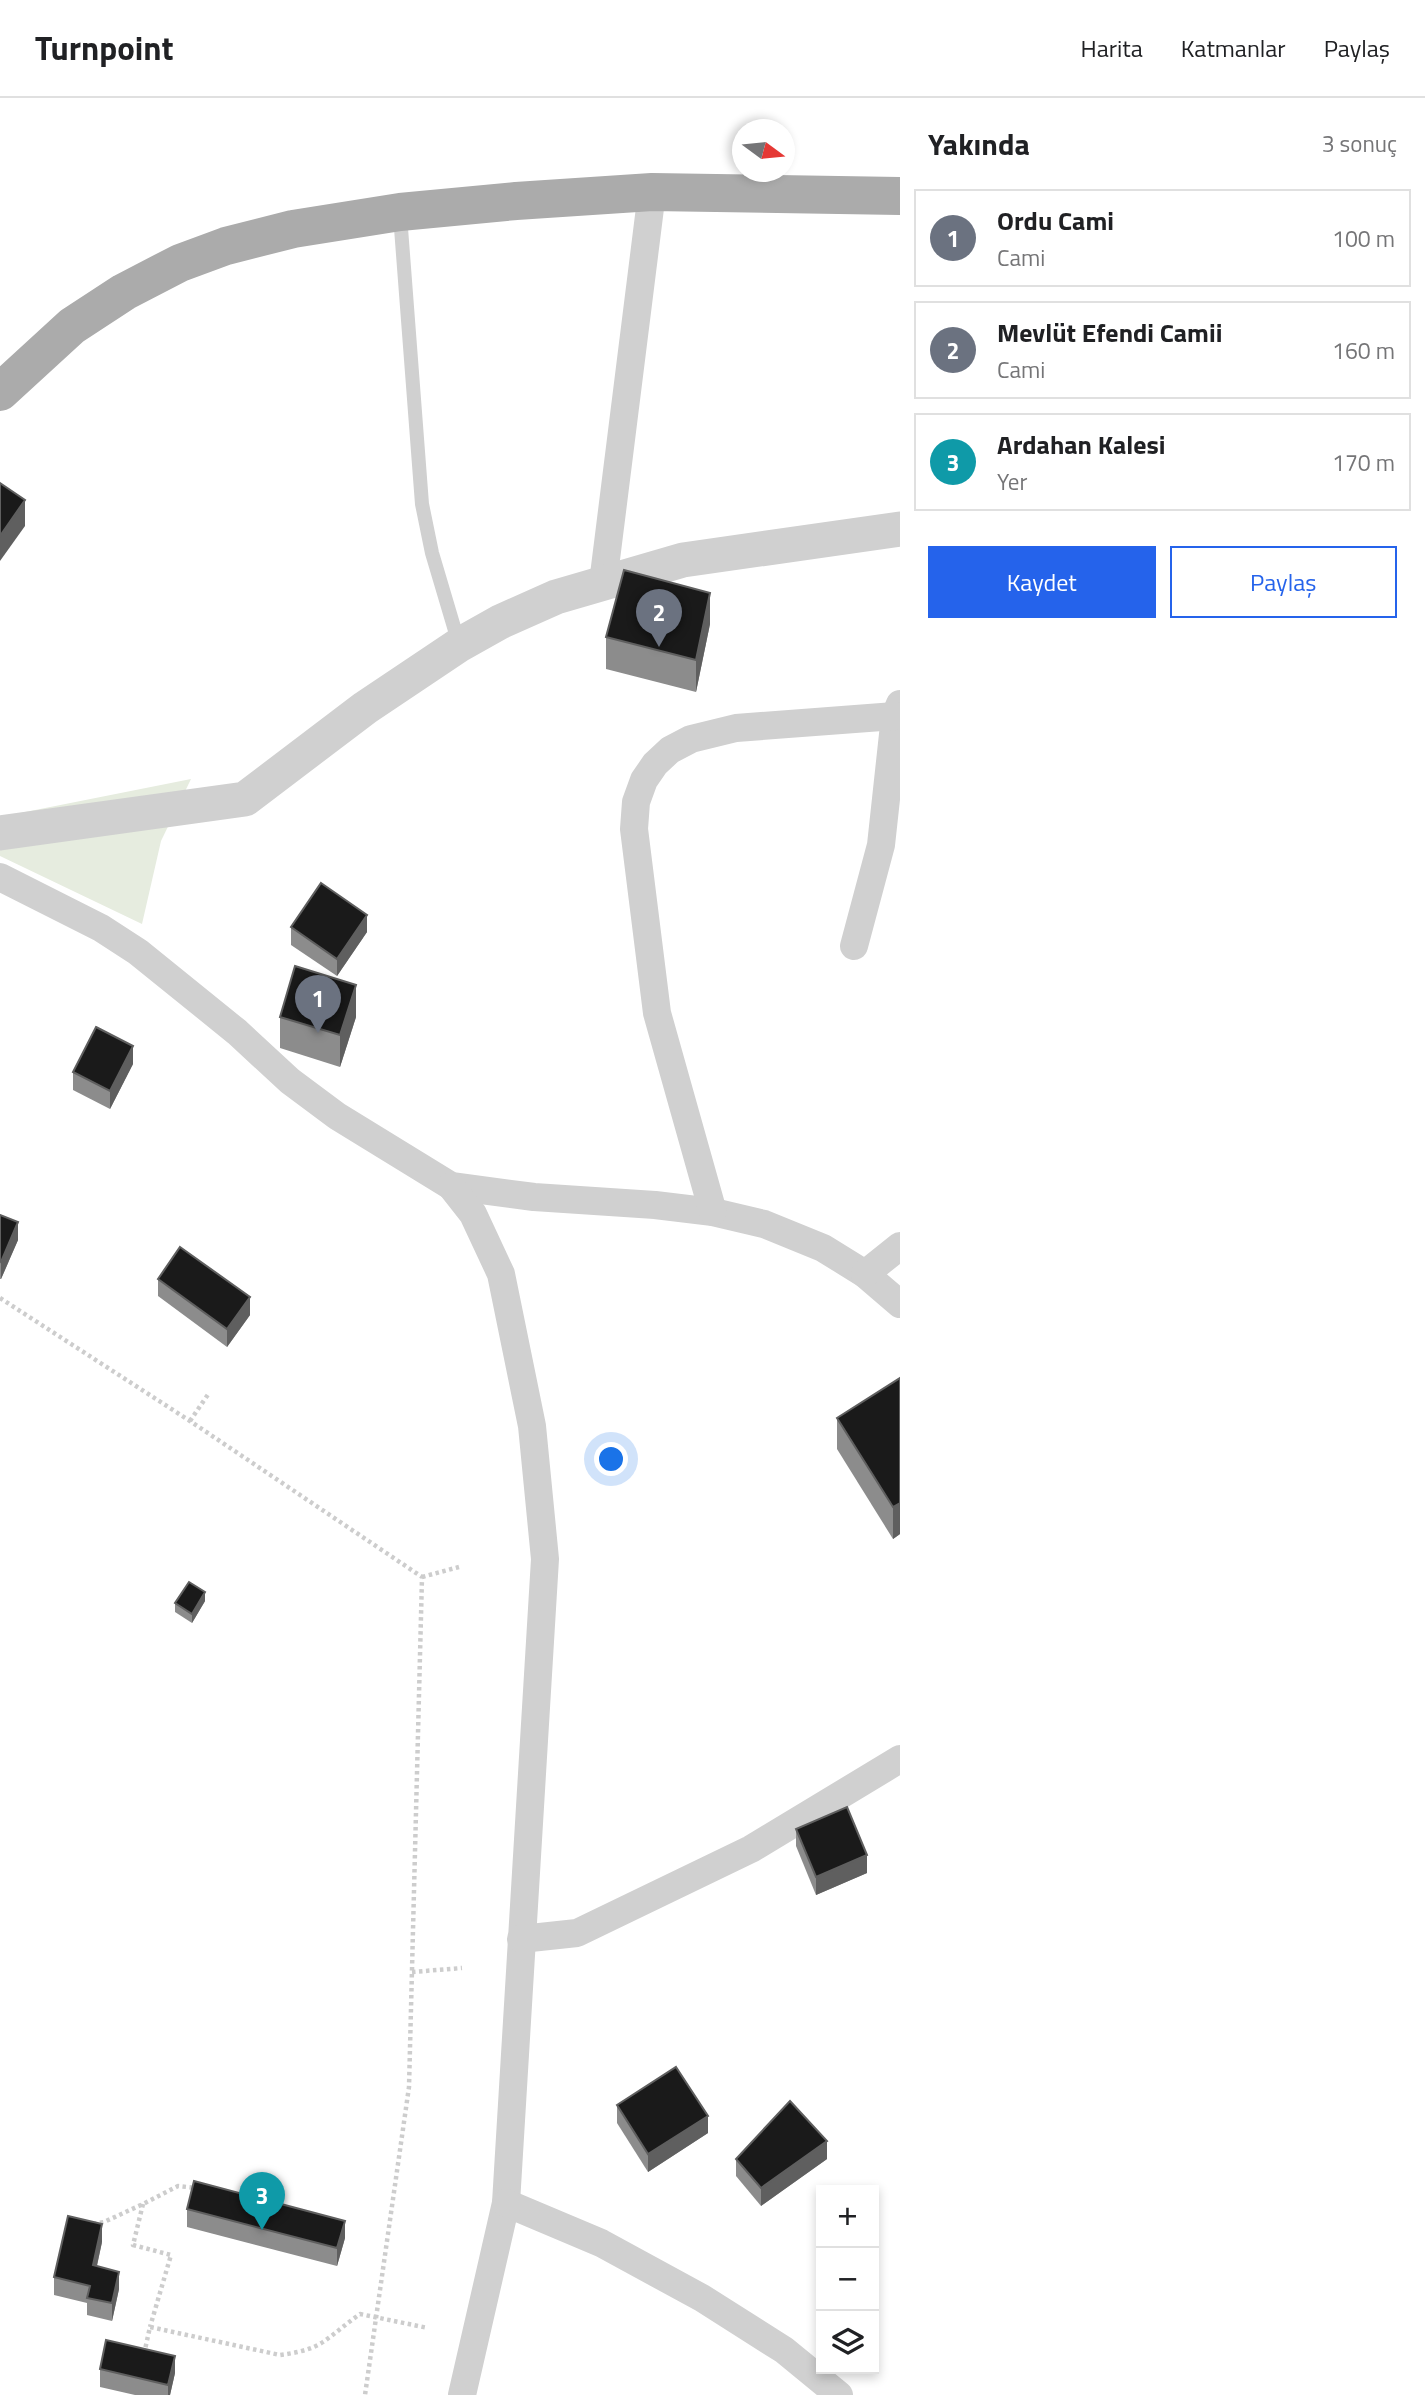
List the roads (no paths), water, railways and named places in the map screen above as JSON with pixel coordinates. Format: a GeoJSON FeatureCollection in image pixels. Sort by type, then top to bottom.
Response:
{"type":"FeatureCollection","features":[{"type":"Feature","properties":{"kind":"main road"},"geometry":{"type":"LineString","coordinates":[[0,392],[72,326],[124,292],[180,263],[226,246],[293,229],[400,212],[653,192],[900,196]]}},
{"type":"Feature","properties":{"kind":"street"},"geometry":{"type":"LineString","coordinates":[[603,583],[653,192]]}},
{"type":"Feature","properties":{"kind":"street"},"geometry":{"type":"LineString","coordinates":[[0,833],[245,799],[365,708],[459,645],[500,622],[545,602],[683,560],[900,529]]}},
{"type":"Feature","properties":{"kind":"street"},"geometry":{"type":"LineString","coordinates":[[713,1213],[657,1013],[634,829],[636,802],[644,780],[655,764],[670,750],[691,739],[736,729],[897,710],[891,848],[854,946]]}},
{"type":"Feature","properties":{"kind":"street"},"geometry":{"type":"LineString","coordinates":[[0,877],[100,928],[138,952],[237,1032],[290,1081],[337,1116],[451,1186],[474,1214],[501,1274],[532,1426],[545,1559],[506,2203],[462,2395]]}},
{"type":"Feature","properties":{"kind":"street"},"geometry":{"type":"LineString","coordinates":[[451,1186],[534,1198],[655,1205],[764,1224],[823,1248],[865,1275],[900,1304]]}},
{"type":"Feature","properties":{"kind":"street"},"geometry":{"type":"LineString","coordinates":[[865,1275],[900,1246]]}},
{"type":"Feature","properties":{"kind":"street"},"geometry":{"type":"LineString","coordinates":[[521,1939],[576,1934],[751,1849],[900,1759]]}},
{"type":"Feature","properties":{"kind":"street"},"geometry":{"type":"LineString","coordinates":[[506,2203],[601,2244],[702,2298],[784,2350],[839,2395]]}},
{"type":"Feature","properties":{"kind":"lane"},"geometry":{"type":"LineString","coordinates":[[400,212],[422,504],[432,554],[459,645]]}},
{"type":"Feature","properties":{"kind":"place","name":"Mevlüt Efendi Camii"},"geometry":{"type":"Point","coordinates":[659,647]}},
{"type":"Feature","properties":{"kind":"place","name":"Ordu Cami"},"geometry":{"type":"Point","coordinates":[318,1033]}},
{"type":"Feature","properties":{"kind":"place","name":"Ardahan Kalesi"},"geometry":{"type":"Point","coordinates":[262,2230]}}]}
